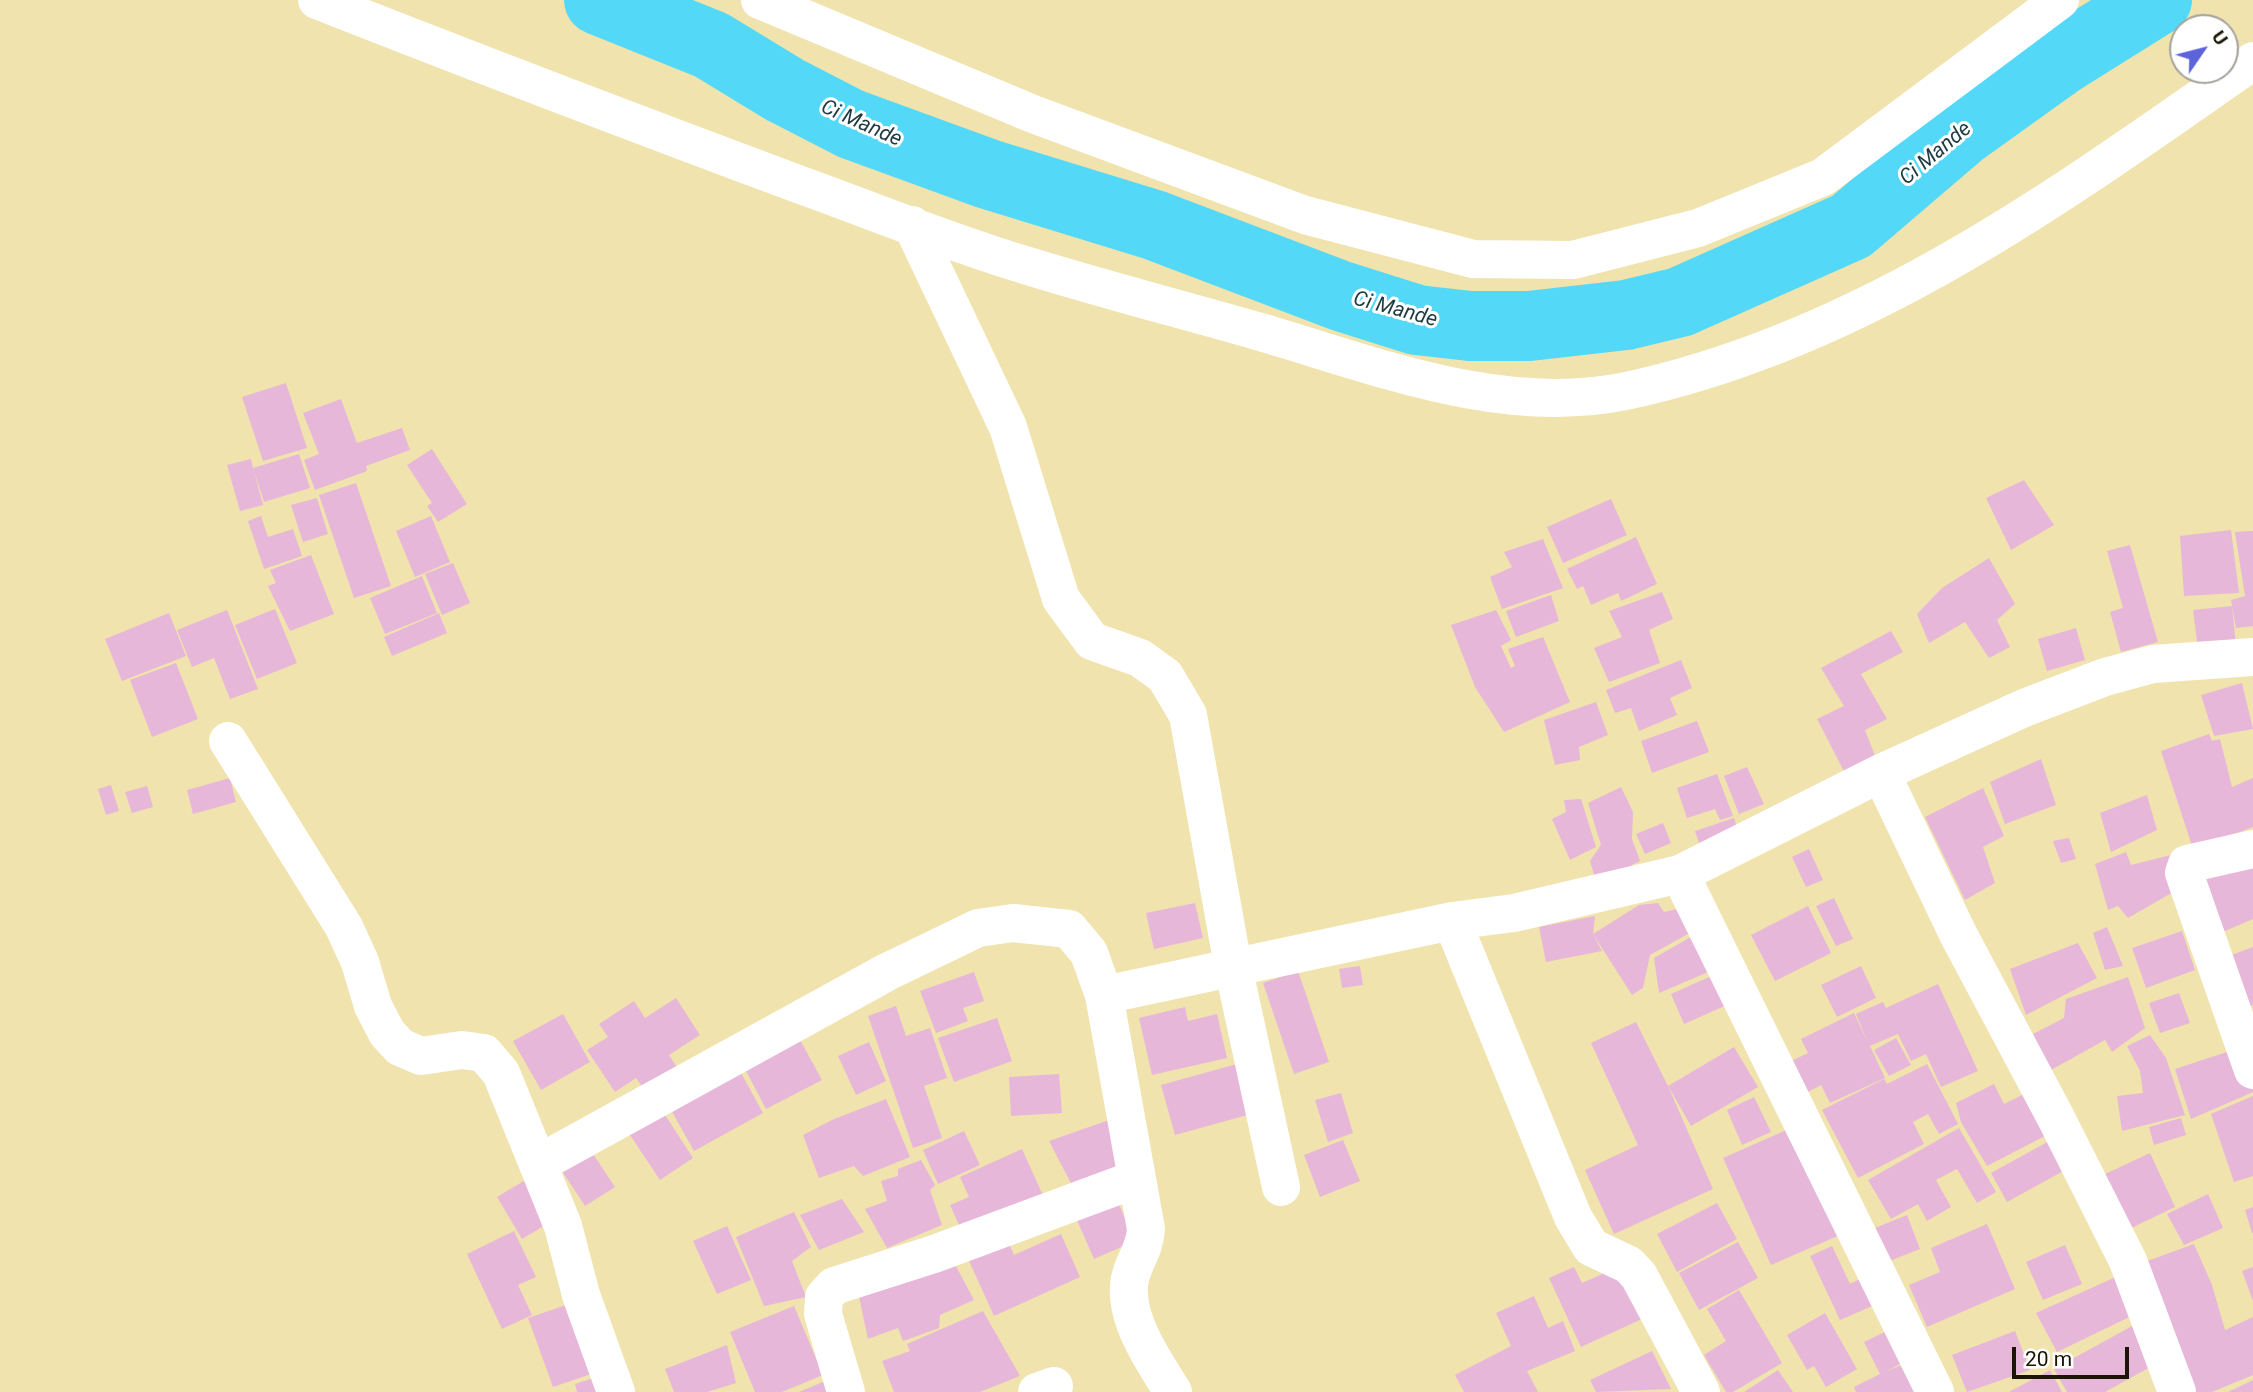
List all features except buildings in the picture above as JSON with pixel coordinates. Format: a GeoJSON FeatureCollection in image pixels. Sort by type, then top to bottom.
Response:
{"type":"FeatureCollection","features":[{"type":"Feature","properties":{"kind":"street"},"geometry":{"type":"LineString","coordinates":[[317,0],[558,95],[1022,265],[1441,384],[1531,400],[1622,392],[1719,366],[1819,329],[1970,251],[2136,143],[2253,61]]}},
{"type":"Feature","properties":{"kind":"street"},"geometry":{"type":"LineString","coordinates":[[760,0],[1033,114],[1305,215],[1473,259],[1573,260],[1698,228],[1823,177],[2060,0]]}},
{"type":"Feature","properties":{"kind":"street"},"geometry":{"type":"LineString","coordinates":[[912,225],[1008,427],[1061,599],[1092,641],[1140,658],[1165,676],[1188,715],[1233,966],[1282,1187]]}},
{"type":"Feature","properties":{"kind":"street"},"geometry":{"type":"LineString","coordinates":[[1104,995],[1452,921],[1514,913],[1681,874],[1881,773],[2024,708],[2105,677],[2153,664],[2253,659]]}},
{"type":"Feature","properties":{"kind":"street"},"geometry":{"type":"LineString","coordinates":[[228,741],[344,927],[360,962],[373,1006],[387,1032],[400,1048],[421,1056],[462,1050],[484,1053],[501,1073],[563,1226],[581,1296],[616,1392]]}},
{"type":"Feature","properties":{"kind":"street"},"geometry":{"type":"LineString","coordinates":[[1881,773],[1958,934],[2128,1261],[2177,1392]]}},
{"type":"Feature","properties":{"kind":"street"},"geometry":{"type":"LineString","coordinates":[[2253,849],[2187,864],[2184,873],[2253,1070]]}},
{"type":"Feature","properties":{"kind":"street"},"geometry":{"type":"LineString","coordinates":[[1681,874],[1935,1392]]}},
{"type":"Feature","properties":{"kind":"street"},"geometry":{"type":"LineString","coordinates":[[1452,921],[1573,1217],[1591,1247],[1629,1265],[1639,1276],[1701,1392]]}},
{"type":"Feature","properties":{"kind":"street"},"geometry":{"type":"LineString","coordinates":[[538,1164],[887,972],[978,928],[1013,923],[1069,929],[1088,953],[1104,995],[1146,1237],[1129,1287],[1132,1306],[1152,1357],[1173,1392]]}},
{"type":"Feature","properties":{"kind":"street"},"geometry":{"type":"LineString","coordinates":[[846,1392],[823,1314],[824,1297],[834,1286],[934,1254],[1136,1179]]}},
{"type":"Feature","properties":{"kind":"waterway","name":"Ci Mande"},"geometry":{"type":"LineString","coordinates":[[599,0],[711,45],[785,90],[851,124],[988,174],[1154,225],[1341,296],[1417,320],[1470,326],[1529,326],[1626,315],[1680,302],[1851,226],[1962,131],[2061,60],[2157,0]]}}]}
